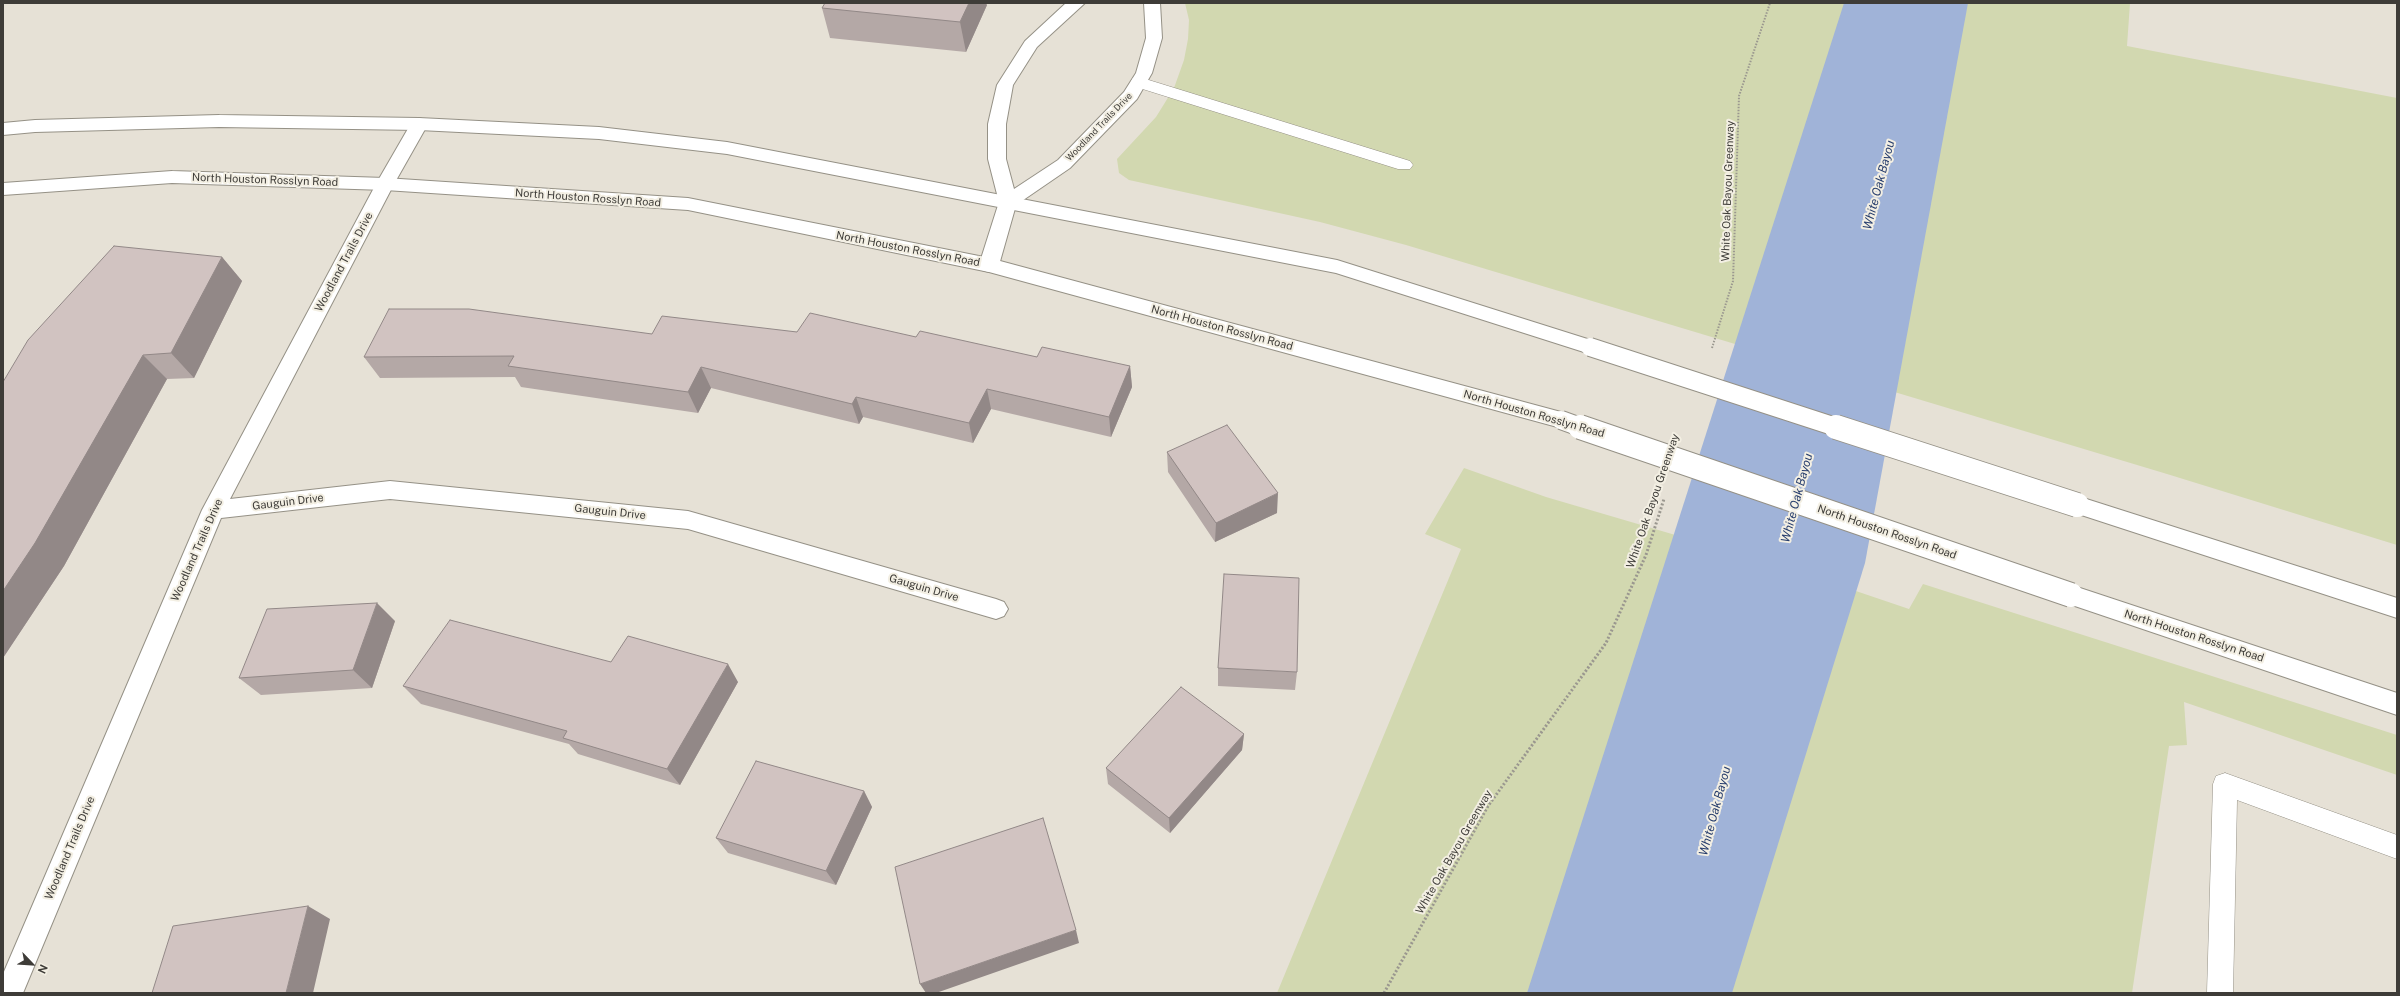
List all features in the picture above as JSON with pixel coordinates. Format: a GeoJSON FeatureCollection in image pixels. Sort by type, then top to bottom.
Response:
{"type":"FeatureCollection","features":[{"type":"Feature","properties":{"kind":"main road"},"geometry":{"type":"LineString","coordinates":[[989,265],[1008,202],[997,159],[997,124],[1006,85],[1031,44],[1067,9],[1077,3]]}},
{"type":"Feature","properties":{"kind":"main road","name":"Woodland Trails Drive"},"geometry":{"type":"LineString","coordinates":[[1008,202],[1064,164],[1131,95],[1144,73],[1154,38],[1152,3]]}},
{"type":"Feature","properties":{"kind":"main road"},"geometry":{"type":"LineString","coordinates":[[3,129],[35,126],[219,121],[419,124],[599,134],[727,148],[1337,267],[1590,346],[2397,608]]}},
{"type":"Feature","properties":{"kind":"main road","name":"Woodland Trails Drive"},"geometry":{"type":"LineString","coordinates":[[9,993],[213,510],[385,184],[419,124]]}},
{"type":"Feature","properties":{"kind":"main road","name":"North Houston Rosslyn Road"},"geometry":{"type":"LineString","coordinates":[[3,189],[172,177],[385,184],[688,204],[989,265],[1561,420],[2071,595],[2397,704]]}},
{"type":"Feature","properties":{"kind":"main road","name":"Gauguin Drive"},"geometry":{"type":"LineString","coordinates":[[213,510],[390,490],[688,520],[996,609]]}},
{"type":"Feature","properties":{"kind":"lane"},"geometry":{"type":"LineString","coordinates":[[1139,82],[1404,165]]}},
{"type":"Feature","properties":{"kind":"lane"},"geometry":{"type":"LineString","coordinates":[[2220,993],[2225,784],[2397,847]]}},
{"type":"Feature","properties":{"kind":"path","name":"White Oak Bayou Greenway"},"geometry":{"type":"LineString","coordinates":[[1712,350],[1733,281],[1739,96],[1770,3]]}},
{"type":"Feature","properties":{"kind":"path","name":"White Oak Bayou Greenway"},"geometry":{"type":"LineString","coordinates":[[1384,993],[1488,806],[1606,642],[1646,555],[1665,494]]}},
{"type":"Feature","properties":{"kind":"green space"},"geometry":{"type":"Polygon","coordinates":[[[1185,3],[2130,3],[2127,46],[2397,98],[2397,545],[2167,474],[1406,245],[1320,222],[1129,180],[1119,173],[1117,159],[1156,117],[1174,88],[1184,60],[1188,39],[1189,20],[1185,3]]]}},
{"type":"Feature","properties":{"kind":"green space"},"geometry":{"type":"Polygon","coordinates":[[[1464,468],[1546,497],[1791,569],[1909,609],[1923,584],[2397,735],[2397,775],[2184,702],[2187,745],[2169,746],[2132,993],[1277,993],[1461,549],[1425,534],[1464,468]]]}},
{"type":"Feature","properties":{"kind":"water","name":"White Oak Bayou"},"geometry":{"type":"Polygon","coordinates":[[[1844,3],[1968,3],[1865,563],[1732,993],[1527,993],[1844,3]]]}},
{"type":"Feature","properties":{"kind":"building"},"geometry":{"type":"Polygon","coordinates":[[[825,3],[969,3],[960,22],[822,8],[825,3]]]}},
{"type":"Feature","properties":{"kind":"building"},"geometry":{"type":"Polygon","coordinates":[[[114,246],[222,257],[171,353],[143,355],[35,543],[3,591],[3,382],[28,340],[114,246]]]}},
{"type":"Feature","properties":{"kind":"building"},"geometry":{"type":"Polygon","coordinates":[[[389,309],[469,309],[652,334],[662,316],[797,332],[810,313],[916,337],[920,331],[1037,357],[1042,347],[1130,366],[1109,417],[987,389],[969,423],[856,397],[852,404],[701,367],[688,392],[508,366],[514,356],[364,357],[389,309]]]}},
{"type":"Feature","properties":{"kind":"building"},"geometry":{"type":"Polygon","coordinates":[[[1227,425],[1278,493],[1216,523],[1167,452],[1227,425]]]}},
{"type":"Feature","properties":{"kind":"building"},"geometry":{"type":"Polygon","coordinates":[[[1224,574],[1299,578],[1297,672],[1218,668],[1224,574]]]}},
{"type":"Feature","properties":{"kind":"building"},"geometry":{"type":"Polygon","coordinates":[[[377,603],[353,670],[239,678],[267,609],[377,603]]]}},
{"type":"Feature","properties":{"kind":"building"},"geometry":{"type":"Polygon","coordinates":[[[450,620],[611,662],[628,636],[728,664],[667,769],[563,738],[567,731],[403,686],[450,620]]]}},
{"type":"Feature","properties":{"kind":"building"},"geometry":{"type":"Polygon","coordinates":[[[1181,687],[1244,734],[1169,818],[1106,768],[1181,687]]]}},
{"type":"Feature","properties":{"kind":"building"},"geometry":{"type":"Polygon","coordinates":[[[756,761],[864,791],[826,871],[716,838],[756,761]]]}},
{"type":"Feature","properties":{"kind":"building"},"geometry":{"type":"Polygon","coordinates":[[[1043,818],[1076,930],[920,984],[895,867],[1043,818]]]}},
{"type":"Feature","properties":{"kind":"building"},"geometry":{"type":"Polygon","coordinates":[[[308,906],[286,993],[152,993],[173,926],[308,906]]]}}]}
